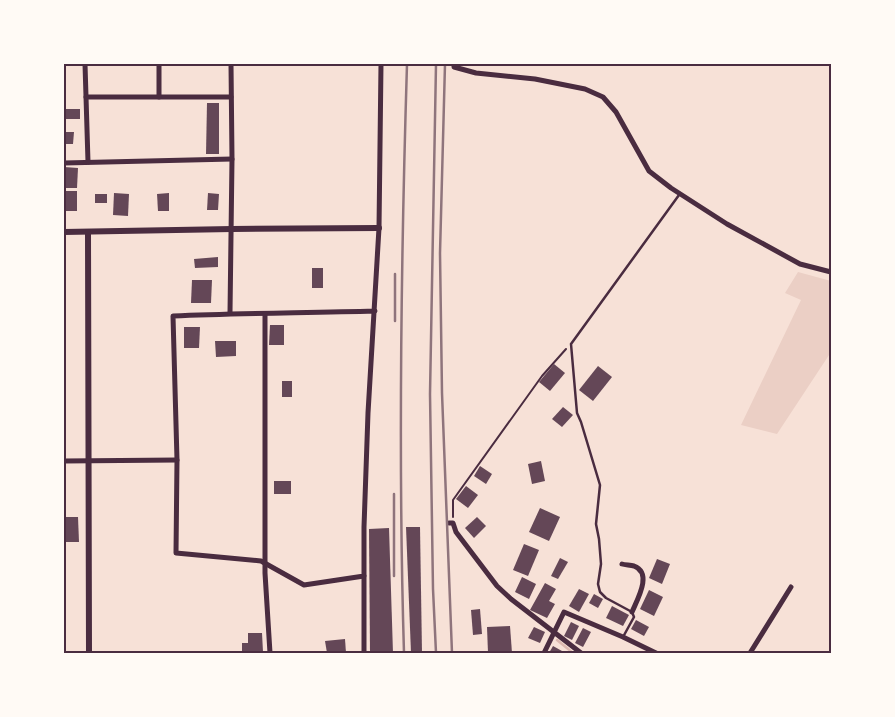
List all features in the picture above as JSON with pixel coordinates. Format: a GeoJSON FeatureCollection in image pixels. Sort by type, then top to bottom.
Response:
{"type":"FeatureCollection","features":[{"type":"Feature","properties":{"kind":"street"},"geometry":{"type":"LineString","coordinates":[[85,64],[88,162]]}},
{"type":"Feature","properties":{"kind":"street"},"geometry":{"type":"LineString","coordinates":[[158,64],[159,97]]}},
{"type":"Feature","properties":{"kind":"street"},"geometry":{"type":"LineString","coordinates":[[230,313],[232,229],[231,64]]}},
{"type":"Feature","properties":{"kind":"street"},"geometry":{"type":"LineString","coordinates":[[364,653],[364,527],[368,413],[379,228],[382,64]]}},
{"type":"Feature","properties":{"kind":"street"},"geometry":{"type":"LineString","coordinates":[[454,64],[454,66],[476,73],[535,80],[585,89],[604,97],[616,112],[649,171],[671,188],[727,224],[800,264],[831,272]]}},
{"type":"Feature","properties":{"kind":"street"},"geometry":{"type":"LineString","coordinates":[[86,97],[231,97]]}},
{"type":"Feature","properties":{"kind":"street"},"geometry":{"type":"LineString","coordinates":[[64,162],[232,159]]}},
{"type":"Feature","properties":{"kind":"street"},"geometry":{"type":"LineString","coordinates":[[64,232],[379,228]]}},
{"type":"Feature","properties":{"kind":"street"},"geometry":{"type":"LineString","coordinates":[[88,232],[89,653]]}},
{"type":"Feature","properties":{"kind":"street"},"geometry":{"type":"LineString","coordinates":[[364,576],[304,585],[261,561],[176,553],[177,460],[173,316],[230,313],[375,311]]}},
{"type":"Feature","properties":{"kind":"street"},"geometry":{"type":"LineString","coordinates":[[266,314],[266,564],[270,653]]}},
{"type":"Feature","properties":{"kind":"street"},"geometry":{"type":"LineString","coordinates":[[64,461],[177,460]]}},
{"type":"Feature","properties":{"kind":"street"},"geometry":{"type":"LineString","coordinates":[[451,523],[497,586],[581,653]]}},
{"type":"Feature","properties":{"kind":"street"},"geometry":{"type":"LineString","coordinates":[[622,564],[636,566],[641,573],[644,584],[632,612]]}},
{"type":"Feature","properties":{"kind":"street"},"geometry":{"type":"LineString","coordinates":[[750,653],[791,587]]}},
{"type":"Feature","properties":{"kind":"street"},"geometry":{"type":"LineString","coordinates":[[544,653],[564,612],[656,653]]}},
{"type":"Feature","properties":{"kind":"lane"},"geometry":{"type":"LineString","coordinates":[[622,637],[634,617],[632,612],[606,598],[600,592],[598,584],[601,564],[596,524],[600,485],[582,422],[577,413],[571,344],[680,194]]}},
{"type":"Feature","properties":{"kind":"path"},"geometry":{"type":"LineString","coordinates":[[451,523],[453,500],[537,383],[571,344]]}},
{"type":"Feature","properties":{"kind":"shaded area"},"geometry":{"type":"Polygon","coordinates":[[[798,272],[831,281],[831,352],[777,434],[741,425],[801,300],[785,293],[798,272]]]}},
{"type":"Feature","properties":{"kind":"building"},"geometry":{"type":"Polygon","coordinates":[[[207,103],[219,103],[219,154],[206,154],[207,103]]]}},
{"type":"Feature","properties":{"kind":"building"},"geometry":{"type":"Polygon","coordinates":[[[64,109],[80,109],[80,119],[64,119],[64,109]]]}},
{"type":"Feature","properties":{"kind":"building"},"geometry":{"type":"Polygon","coordinates":[[[64,132],[74,132],[73,144],[64,144],[64,132]]]}},
{"type":"Feature","properties":{"kind":"building"},"geometry":{"type":"Polygon","coordinates":[[[64,167],[78,168],[77,188],[64,188],[64,167]]]}},
{"type":"Feature","properties":{"kind":"building"},"geometry":{"type":"Polygon","coordinates":[[[64,191],[77,191],[77,211],[64,211],[64,191]]]}},
{"type":"Feature","properties":{"kind":"building"},"geometry":{"type":"Polygon","coordinates":[[[114,193],[129,194],[128,216],[113,215],[114,193]]]}},
{"type":"Feature","properties":{"kind":"building"},"geometry":{"type":"Polygon","coordinates":[[[169,193],[169,211],[158,211],[157,194],[169,193]]]}},
{"type":"Feature","properties":{"kind":"building"},"geometry":{"type":"Polygon","coordinates":[[[208,193],[219,194],[218,210],[207,210],[208,193]]]}},
{"type":"Feature","properties":{"kind":"building"},"geometry":{"type":"Polygon","coordinates":[[[95,194],[107,194],[107,203],[95,203],[95,194]]]}},
{"type":"Feature","properties":{"kind":"building"},"geometry":{"type":"Polygon","coordinates":[[[218,257],[218,267],[195,268],[194,259],[218,257]]]}},
{"type":"Feature","properties":{"kind":"building"},"geometry":{"type":"Polygon","coordinates":[[[312,268],[323,268],[323,288],[312,288],[312,268]]]}},
{"type":"Feature","properties":{"kind":"building"},"geometry":{"type":"Polygon","coordinates":[[[192,280],[212,280],[211,303],[191,303],[192,280]]]}},
{"type":"Feature","properties":{"kind":"building"},"geometry":{"type":"Polygon","coordinates":[[[270,325],[284,325],[284,345],[269,345],[270,325]]]}},
{"type":"Feature","properties":{"kind":"building"},"geometry":{"type":"Polygon","coordinates":[[[184,327],[200,327],[199,348],[184,348],[184,327]]]}},
{"type":"Feature","properties":{"kind":"building"},"geometry":{"type":"Polygon","coordinates":[[[215,341],[236,341],[236,356],[216,357],[215,341]]]}},
{"type":"Feature","properties":{"kind":"building"},"geometry":{"type":"Polygon","coordinates":[[[554,364],[565,373],[550,391],[539,382],[554,364]]]}},
{"type":"Feature","properties":{"kind":"building"},"geometry":{"type":"Polygon","coordinates":[[[598,366],[612,377],[593,401],[579,390],[598,366]]]}},
{"type":"Feature","properties":{"kind":"building"},"geometry":{"type":"Polygon","coordinates":[[[282,381],[292,381],[292,397],[282,397],[282,381]]]}},
{"type":"Feature","properties":{"kind":"building"},"geometry":{"type":"Polygon","coordinates":[[[563,407],[573,415],[562,427],[552,419],[563,407]]]}},
{"type":"Feature","properties":{"kind":"building"},"geometry":{"type":"Polygon","coordinates":[[[541,461],[545,481],[532,484],[528,464],[541,461]]]}},
{"type":"Feature","properties":{"kind":"building"},"geometry":{"type":"Polygon","coordinates":[[[480,466],[492,474],[486,484],[474,476],[480,466]]]}},
{"type":"Feature","properties":{"kind":"building"},"geometry":{"type":"Polygon","coordinates":[[[274,481],[291,481],[291,494],[274,494],[274,481]]]}},
{"type":"Feature","properties":{"kind":"building"},"geometry":{"type":"Polygon","coordinates":[[[466,486],[478,495],[468,508],[456,499],[466,486]]]}},
{"type":"Feature","properties":{"kind":"building"},"geometry":{"type":"Polygon","coordinates":[[[540,508],[560,517],[549,541],[529,532],[540,508]]]}},
{"type":"Feature","properties":{"kind":"building"},"geometry":{"type":"Polygon","coordinates":[[[64,517],[78,517],[79,542],[64,542],[64,517]]]}},
{"type":"Feature","properties":{"kind":"building"},"geometry":{"type":"Polygon","coordinates":[[[477,517],[486,526],[474,538],[465,528],[477,517]]]}},
{"type":"Feature","properties":{"kind":"building"},"geometry":{"type":"Polygon","coordinates":[[[406,527],[420,527],[422,653],[411,653],[406,527]]]}},
{"type":"Feature","properties":{"kind":"building"},"geometry":{"type":"Polygon","coordinates":[[[389,528],[393,653],[370,653],[369,529],[389,528]]]}},
{"type":"Feature","properties":{"kind":"building"},"geometry":{"type":"Polygon","coordinates":[[[524,544],[539,550],[528,576],[513,570],[524,544]]]}},
{"type":"Feature","properties":{"kind":"building"},"geometry":{"type":"Polygon","coordinates":[[[560,558],[568,562],[558,579],[551,576],[560,558]]]}},
{"type":"Feature","properties":{"kind":"building"},"geometry":{"type":"Polygon","coordinates":[[[657,559],[670,564],[662,584],[649,578],[657,559]]]}},
{"type":"Feature","properties":{"kind":"building"},"geometry":{"type":"Polygon","coordinates":[[[522,577],[536,584],[529,599],[515,592],[522,577]]]}},
{"type":"Feature","properties":{"kind":"building"},"geometry":{"type":"Polygon","coordinates":[[[545,583],[556,589],[549,601],[555,604],[547,618],[530,610],[545,583]]]}},
{"type":"Feature","properties":{"kind":"building"},"geometry":{"type":"Polygon","coordinates":[[[579,589],[589,594],[579,612],[569,606],[579,589]]]}},
{"type":"Feature","properties":{"kind":"building"},"geometry":{"type":"Polygon","coordinates":[[[649,590],[663,597],[654,616],[640,609],[649,590]]]}},
{"type":"Feature","properties":{"kind":"building"},"geometry":{"type":"Polygon","coordinates":[[[594,594],[603,599],[598,608],[589,603],[594,594]]]}},
{"type":"Feature","properties":{"kind":"building"},"geometry":{"type":"Polygon","coordinates":[[[612,606],[629,615],[623,626],[606,618],[612,606]]]}},
{"type":"Feature","properties":{"kind":"building"},"geometry":{"type":"Polygon","coordinates":[[[480,609],[482,634],[473,635],[471,610],[480,609]]]}},
{"type":"Feature","properties":{"kind":"building"},"geometry":{"type":"Polygon","coordinates":[[[636,620],[649,627],[644,636],[631,629],[636,620]]]}},
{"type":"Feature","properties":{"kind":"building"},"geometry":{"type":"Polygon","coordinates":[[[571,622],[579,626],[572,640],[564,636],[571,622]]]}},
{"type":"Feature","properties":{"kind":"building"},"geometry":{"type":"Polygon","coordinates":[[[510,626],[512,653],[488,653],[487,627],[510,626]]]}},
{"type":"Feature","properties":{"kind":"building"},"geometry":{"type":"Polygon","coordinates":[[[534,627],[545,632],[540,643],[528,638],[534,627]]]}},
{"type":"Feature","properties":{"kind":"building"},"geometry":{"type":"Polygon","coordinates":[[[583,628],[591,632],[583,647],[575,643],[583,628]]]}},
{"type":"Feature","properties":{"kind":"building"},"geometry":{"type":"Polygon","coordinates":[[[248,633],[262,633],[263,652],[242,652],[242,643],[248,643],[248,633]]]}},
{"type":"Feature","properties":{"kind":"building"},"geometry":{"type":"Polygon","coordinates":[[[345,639],[346,653],[327,653],[325,641],[345,639]]]}},
{"type":"Feature","properties":{"kind":"building"},"geometry":{"type":"Polygon","coordinates":[[[553,646],[562,651],[561,653],[549,653],[553,646]]]}},
{"type":"Feature","properties":{"kind":"waterway"},"geometry":{"type":"LineString","coordinates":[[557,640],[573,653]]}},
{"type":"Feature","properties":{"kind":"railway"},"geometry":{"type":"LineString","coordinates":[[404,653],[401,506],[401,358],[407,64]]}},
{"type":"Feature","properties":{"kind":"railway"},"geometry":{"type":"LineString","coordinates":[[436,64],[430,394],[433,589],[436,653]]}},
{"type":"Feature","properties":{"kind":"railway"},"geometry":{"type":"LineString","coordinates":[[445,64],[440,253],[442,393],[452,653]]}},
{"type":"Feature","properties":{"kind":"railway"},"geometry":{"type":"LineString","coordinates":[[395,274],[395,321]]}},
{"type":"Feature","properties":{"kind":"railway"},"geometry":{"type":"LineString","coordinates":[[394,494],[394,576]]}}]}
